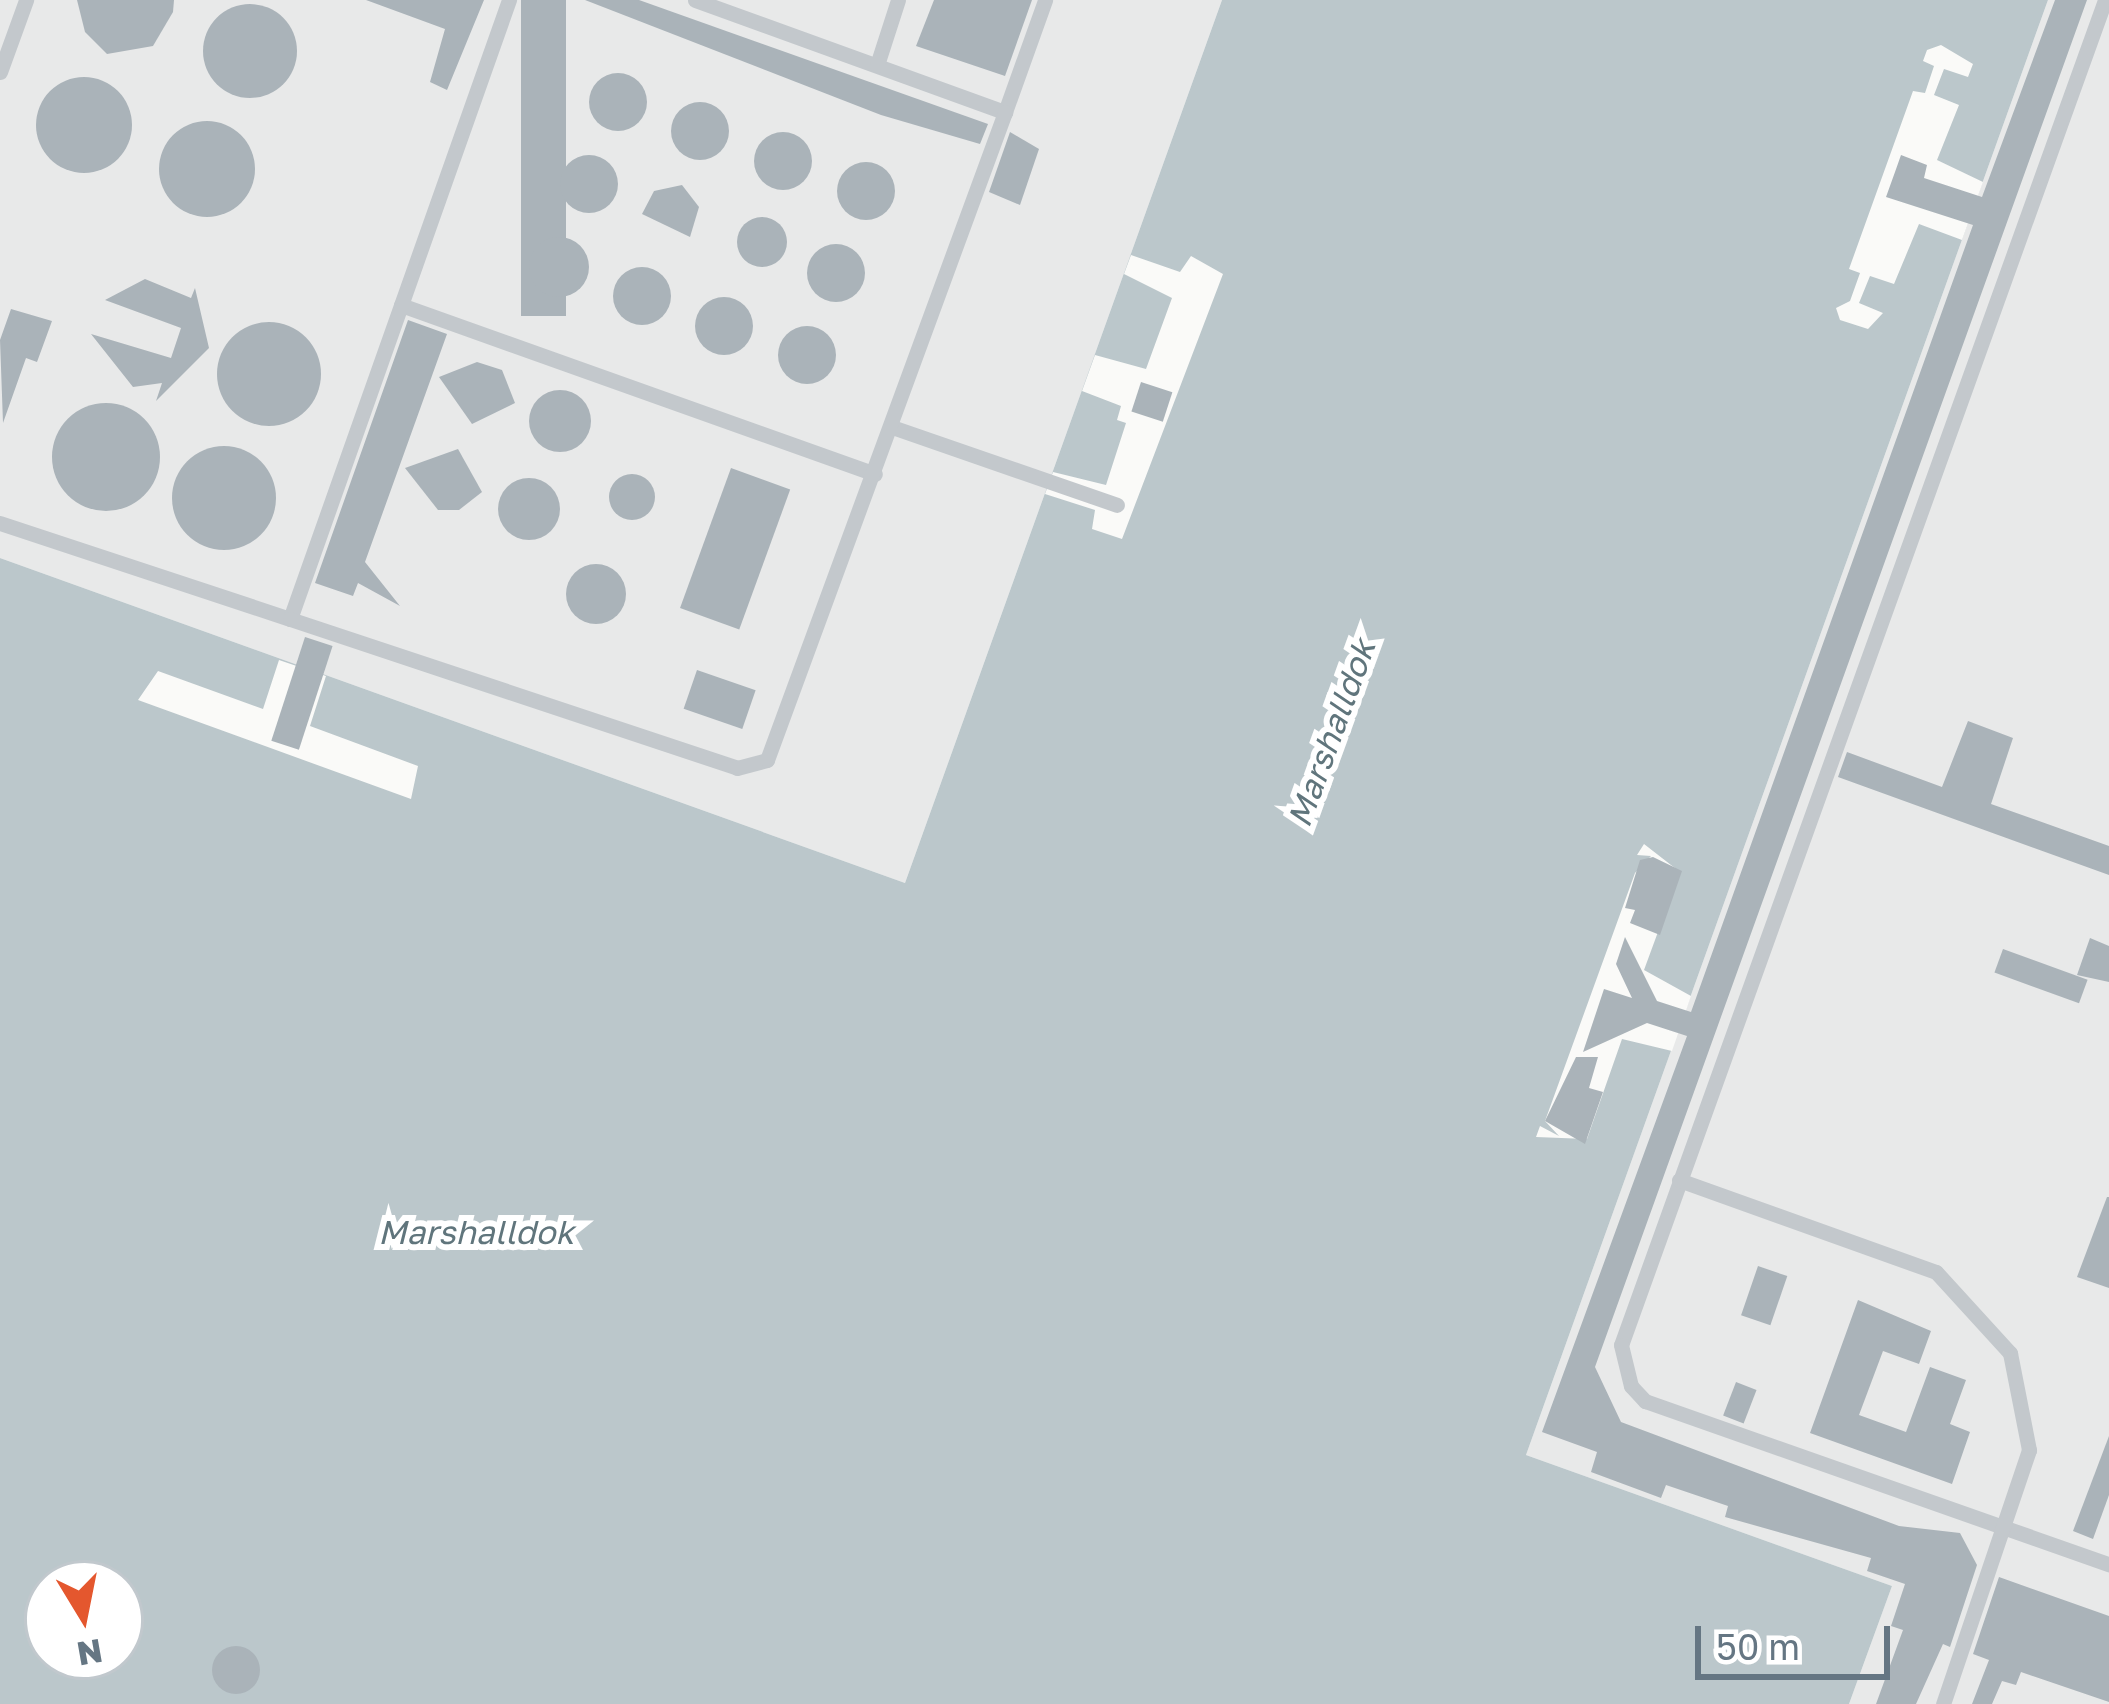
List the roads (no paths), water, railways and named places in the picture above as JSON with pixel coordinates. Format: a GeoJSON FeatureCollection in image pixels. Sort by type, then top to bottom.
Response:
{"type":"FeatureCollection","features":[{"type":"Feature","properties":{"kind":"lane"},"geometry":{"type":"LineString","coordinates":[[0,72],[26,0]]}},
{"type":"Feature","properties":{"kind":"lane"},"geometry":{"type":"LineString","coordinates":[[290,619],[509,0]]}},
{"type":"Feature","properties":{"kind":"lane"},"geometry":{"type":"LineString","coordinates":[[695,0],[1005,112]]}},
{"type":"Feature","properties":{"kind":"lane"},"geometry":{"type":"LineString","coordinates":[[877,65],[898,0]]}},
{"type":"Feature","properties":{"kind":"lane"},"geometry":{"type":"LineString","coordinates":[[0,523],[752,767],[777,746],[1046,0]]}},
{"type":"Feature","properties":{"kind":"lane"},"geometry":{"type":"LineString","coordinates":[[2105,0],[1621,1345],[1630,1386],[1646,1401],[2109,1564]]}},
{"type":"Feature","properties":{"kind":"lane"},"geometry":{"type":"LineString","coordinates":[[400,305],[875,474]]}},
{"type":"Feature","properties":{"kind":"lane"},"geometry":{"type":"LineString","coordinates":[[892,427],[1117,505]]}},
{"type":"Feature","properties":{"kind":"lane"},"geometry":{"type":"LineString","coordinates":[[1678,1180],[1907,1258],[1964,1292],[2011,1353],[2029,1413],[2029,1450],[1943,1704]]}},
{"type":"Feature","properties":{"kind":"water","name":"Marshalldok"},"geometry":{"type":"Polygon","coordinates":[[[1222,0],[2048,0],[1526,1455],[1892,1586],[1849,1704],[0,1704],[0,558],[905,883],[1222,0]]]}}]}
